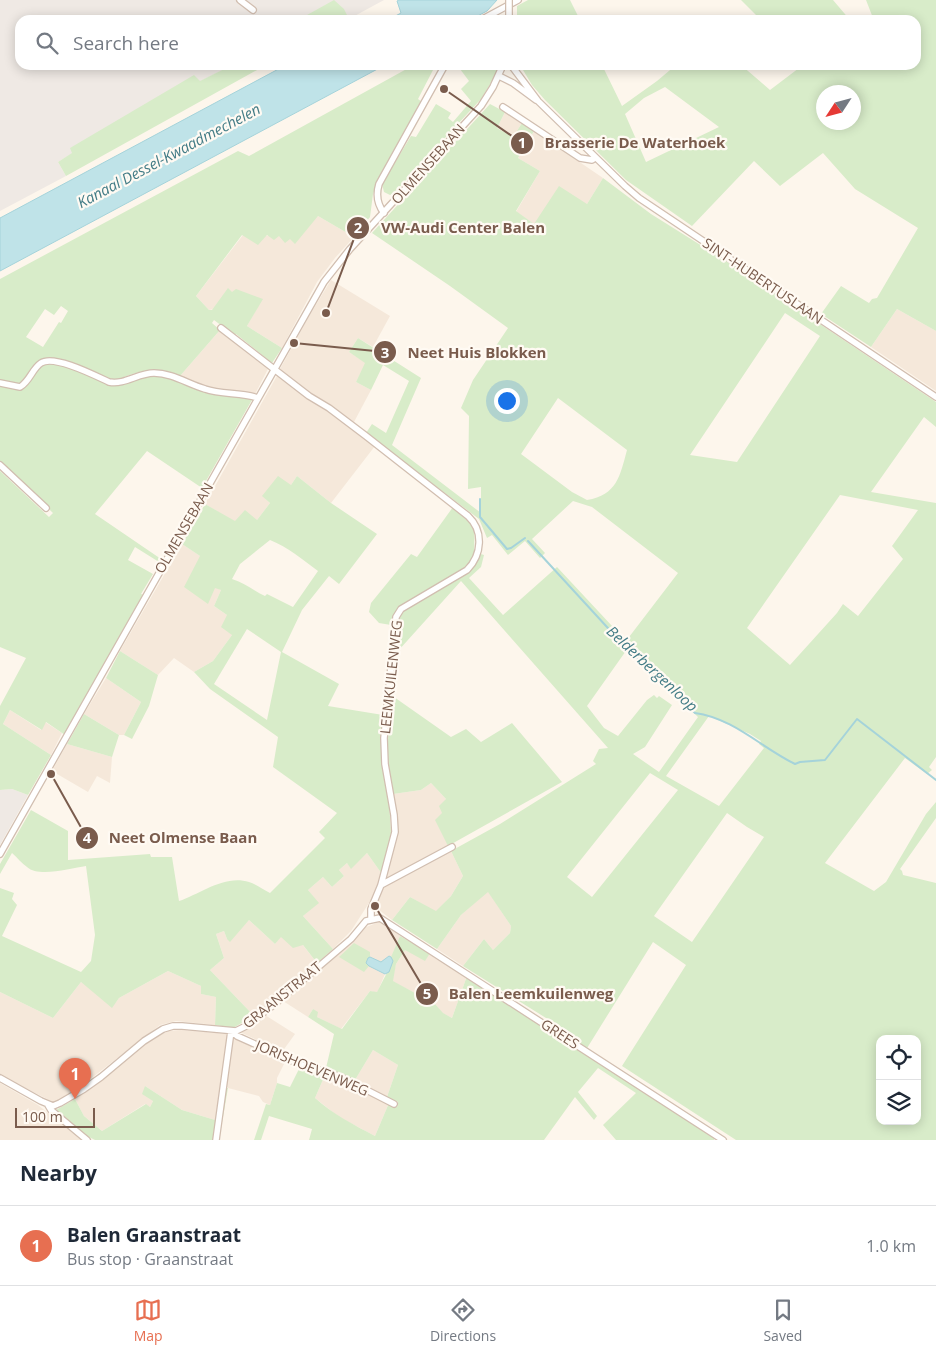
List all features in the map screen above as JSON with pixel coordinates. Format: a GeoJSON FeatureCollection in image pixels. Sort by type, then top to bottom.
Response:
{"type":"FeatureCollection","features":[{"type":"Feature","properties":{"kind":"street"},"geometry":{"type":"LineString","coordinates":[[240,0],[253,10]]}},
{"type":"Feature","properties":{"kind":"street"},"geometry":{"type":"LineString","coordinates":[[509,0],[509,15]]}},
{"type":"Feature","properties":{"kind":"street"},"geometry":{"type":"LineString","coordinates":[[490,15],[518,0]]}},
{"type":"Feature","properties":{"kind":"street","name":"OLMENSEBAAN"},"geometry":{"type":"LineString","coordinates":[[384,213],[377,200],[379,184],[442,70]]}},
{"type":"Feature","properties":{"kind":"street","name":"OLMENSEBAAN"},"geometry":{"type":"LineString","coordinates":[[0,854],[324,282],[350,250],[481,106],[501,70]]}},
{"type":"Feature","properties":{"kind":"street","name":"SINT-HUBERTUSLAAN"},"geometry":{"type":"LineString","coordinates":[[515,70],[538,101],[625,186],[658,211],[936,397]]}},
{"type":"Feature","properties":{"kind":"street","name":"SINT-HUBERTUSLAAN"},"geometry":{"type":"LineString","coordinates":[[499,76],[514,83],[531,98],[538,101]]}},
{"type":"Feature","properties":{"kind":"street"},"geometry":{"type":"LineString","coordinates":[[503,107],[580,158],[592,160],[595,158]]}},
{"type":"Feature","properties":{"kind":"street","name":"LEEMKUILENWEG"},"geometry":{"type":"LineString","coordinates":[[221,328],[309,396],[329,408],[366,436],[468,516],[476,524],[478,530],[477,555],[474,563],[467,570],[401,609],[396,617],[384,738],[385,764],[395,832],[381,885],[371,909],[371,919]]}},
{"type":"Feature","properties":{"kind":"street"},"geometry":{"type":"LineString","coordinates":[[0,383],[20,387],[40,364],[47,361],[65,364],[109,382],[126,381],[147,373],[160,373],[205,390],[258,398]]}},
{"type":"Feature","properties":{"kind":"street"},"geometry":{"type":"LineString","coordinates":[[0,466],[46,508]]}},
{"type":"Feature","properties":{"kind":"street"},"geometry":{"type":"LineString","coordinates":[[381,885],[452,847]]}},
{"type":"Feature","properties":{"kind":"street","name":"GRAANSTRAAT"},"geometry":{"type":"LineString","coordinates":[[48,1105],[53,1106],[60,1103],[84,1089],[144,1041],[168,1027],[182,1026],[236,1031],[246,1026],[351,939],[366,921],[371,919]]}},
{"type":"Feature","properties":{"kind":"street","name":"GREES"},"geometry":{"type":"LineString","coordinates":[[371,919],[383,919],[723,1140]]}},
{"type":"Feature","properties":{"kind":"street"},"geometry":{"type":"LineString","coordinates":[[216,1140],[231,1031]]}},
{"type":"Feature","properties":{"kind":"street","name":"JORISHOEVENWEG"},"geometry":{"type":"LineString","coordinates":[[231,1031],[237,1036],[299,1064],[340,1077],[394,1104]]}},
{"type":"Feature","properties":{"kind":"street"},"geometry":{"type":"LineString","coordinates":[[0,1078],[48,1105],[51,1110],[87,1140]]}},
{"type":"Feature","properties":{"kind":"shaded area"},"geometry":{"type":"Polygon","coordinates":[[[0,0],[384,0],[356,15],[15,15],[15,70],[222,70],[71,148],[73,153],[58,162],[66,176],[0,211],[0,0]]]}},
{"type":"Feature","properties":{"kind":"shaded area"},"geometry":{"type":"Polygon","coordinates":[[[505,112],[522,123],[513,137],[497,128],[505,112]]]}},
{"type":"Feature","properties":{"kind":"shaded area"},"geometry":{"type":"Polygon","coordinates":[[[534,131],[603,178],[587,204],[534,224],[516,212],[540,171],[518,158],[534,131]]]}},
{"type":"Feature","properties":{"kind":"shaded area"},"geometry":{"type":"Polygon","coordinates":[[[318,216],[354,237],[317,282],[282,348],[247,326],[262,299],[209,310],[196,296],[243,235],[279,236],[318,216]]]}},
{"type":"Feature","properties":{"kind":"shaded area"},"geometry":{"type":"Polygon","coordinates":[[[331,280],[390,316],[373,347],[358,338],[349,352],[366,363],[356,382],[371,390],[354,422],[302,387],[280,369],[331,280]]]}},
{"type":"Feature","properties":{"kind":"shaded area"},"geometry":{"type":"Polygon","coordinates":[[[897,309],[936,331],[936,391],[871,347],[897,309]]]}},
{"type":"Feature","properties":{"kind":"shaded area"},"geometry":{"type":"Polygon","coordinates":[[[220,330],[269,367],[253,398],[179,382],[180,376],[220,330]]]}},
{"type":"Feature","properties":{"kind":"shaded area"},"geometry":{"type":"Polygon","coordinates":[[[278,374],[375,446],[331,503],[297,476],[291,485],[263,496],[270,503],[257,520],[235,522],[205,504],[278,374]]]}},
{"type":"Feature","properties":{"kind":"shaded area"},"geometry":{"type":"Polygon","coordinates":[[[182,544],[200,556],[216,587],[221,590],[214,606],[227,615],[232,635],[213,661],[194,672],[174,658],[158,675],[120,651],[182,544]]]}},
{"type":"Feature","properties":{"kind":"shaded area"},"geometry":{"type":"Polygon","coordinates":[[[106,678],[141,702],[124,735],[119,735],[84,714],[106,678]]]}},
{"type":"Feature","properties":{"kind":"shaded area"},"geometry":{"type":"Polygon","coordinates":[[[10,710],[41,730],[45,722],[62,733],[51,755],[3,724],[10,710]]]}},
{"type":"Feature","properties":{"kind":"shaded area"},"geometry":{"type":"Polygon","coordinates":[[[67,744],[112,757],[110,783],[97,776],[88,792],[52,771],[67,744]]]}},
{"type":"Feature","properties":{"kind":"shaded area"},"geometry":{"type":"Polygon","coordinates":[[[431,783],[446,799],[442,813],[448,846],[387,879],[397,839],[393,794],[421,790],[431,783]]]}},
{"type":"Feature","properties":{"kind":"shaded area"},"geometry":{"type":"Polygon","coordinates":[[[12,789],[28,795],[0,845],[0,790],[12,789]]]}},
{"type":"Feature","properties":{"kind":"shaded area"},"geometry":{"type":"Polygon","coordinates":[[[451,851],[463,876],[451,896],[436,912],[410,897],[392,920],[374,906],[385,886],[451,851]]]}},
{"type":"Feature","properties":{"kind":"shaded area"},"geometry":{"type":"Polygon","coordinates":[[[367,853],[382,874],[376,892],[351,931],[333,949],[303,916],[318,903],[308,890],[323,877],[332,887],[344,876],[339,870],[347,863],[351,868],[367,853]]]}},
{"type":"Feature","properties":{"kind":"shaded area"},"geometry":{"type":"Polygon","coordinates":[[[488,891],[511,926],[510,933],[493,950],[484,939],[463,966],[437,949],[461,915],[488,891]]]}},
{"type":"Feature","properties":{"kind":"shaded area"},"geometry":{"type":"Polygon","coordinates":[[[249,920],[275,944],[281,936],[302,944],[317,963],[254,1016],[210,970],[224,958],[216,934],[224,931],[227,939],[249,920]]]}},
{"type":"Feature","properties":{"kind":"shaded area"},"geometry":{"type":"Polygon","coordinates":[[[379,922],[386,924],[400,936],[392,956],[393,959],[389,972],[385,974],[377,993],[370,991],[341,1029],[317,1017],[313,1009],[308,1017],[283,1001],[352,943],[364,928],[379,922]]]}},
{"type":"Feature","properties":{"kind":"shaded area"},"geometry":{"type":"Polygon","coordinates":[[[405,950],[430,953],[467,976],[452,1018],[442,1013],[435,1004],[392,981],[396,964],[405,950]]]}},
{"type":"Feature","properties":{"kind":"shaded area"},"geometry":{"type":"Polygon","coordinates":[[[168,971],[201,986],[201,994],[216,997],[215,1025],[176,1021],[160,1025],[89,1080],[61,1099],[53,1102],[0,1075],[0,992],[53,1018],[81,982],[116,1002],[119,998],[168,971]]]}},
{"type":"Feature","properties":{"kind":"shaded area"},"geometry":{"type":"Polygon","coordinates":[[[265,1015],[295,1034],[282,1052],[240,1032],[249,1028],[265,1015]]]}},
{"type":"Feature","properties":{"kind":"shaded area"},"geometry":{"type":"Polygon","coordinates":[[[180,1030],[228,1034],[222,1087],[215,1120],[182,1110],[145,1086],[153,1101],[150,1107],[145,1104],[102,1131],[84,1116],[75,1099],[104,1079],[140,1048],[155,1038],[168,1031],[180,1030]]]}},
{"type":"Feature","properties":{"kind":"shaded area"},"geometry":{"type":"Polygon","coordinates":[[[232,1037],[286,1060],[277,1078],[270,1105],[263,1102],[259,1096],[228,1088],[226,1085],[232,1037]]]}},
{"type":"Feature","properties":{"kind":"shaded area"},"geometry":{"type":"Polygon","coordinates":[[[373,1050],[398,1065],[387,1097],[355,1080],[373,1050]]]}},
{"type":"Feature","properties":{"kind":"shaded area"},"geometry":{"type":"Polygon","coordinates":[[[325,1075],[362,1089],[389,1103],[375,1136],[339,1117],[315,1098],[325,1075]]]}},
{"type":"Feature","properties":{"kind":"shaded area"},"geometry":{"type":"Polygon","coordinates":[[[0,1083],[38,1105],[82,1140],[0,1140],[0,1083]]]}},
{"type":"Feature","properties":{"kind":"green space"},"geometry":{"type":"Polygon","coordinates":[[[334,0],[344,9],[347,15],[307,15],[334,0]]]}},
{"type":"Feature","properties":{"kind":"green space"},"geometry":{"type":"Polygon","coordinates":[[[528,0],[570,0],[578,15],[517,15],[517,6],[528,0]]]}},
{"type":"Feature","properties":{"kind":"green space"},"geometry":{"type":"Polygon","coordinates":[[[741,0],[833,0],[846,15],[756,15],[741,0]]]}},
{"type":"Feature","properties":{"kind":"green space"},"geometry":{"type":"Polygon","coordinates":[[[866,0],[936,0],[936,331],[897,309],[871,347],[821,314],[841,286],[869,303],[872,299],[877,298],[918,228],[855,189],[823,153],[780,186],[754,161],[692,226],[626,180],[545,100],[532,85],[523,70],[604,70],[622,106],[670,70],[747,70],[770,90],[796,70],[921,70],[921,15],[872,15],[866,0]],[[665,87],[644,98],[625,114],[646,162],[719,127],[665,87]]]}},
{"type":"Feature","properties":{"kind":"green space"},"geometry":{"type":"Polygon","coordinates":[[[222,70],[257,70],[66,176],[58,162],[72,153],[70,148],[194,75],[200,81],[222,70]]]}},
{"type":"Feature","properties":{"kind":"green space"},"geometry":{"type":"Polygon","coordinates":[[[405,70],[433,70],[418,99],[422,102],[378,181],[373,194],[370,217],[354,237],[318,216],[295,244],[290,239],[285,243],[279,236],[274,240],[267,235],[258,245],[242,235],[196,296],[209,310],[212,310],[228,288],[232,292],[236,289],[263,299],[247,326],[282,348],[272,363],[236,334],[235,336],[214,320],[212,323],[220,330],[180,376],[164,371],[150,370],[119,379],[159,374],[196,388],[253,398],[202,488],[147,451],[95,514],[161,559],[159,562],[135,547],[128,560],[153,574],[141,594],[144,595],[65,735],[46,722],[42,730],[10,710],[3,724],[51,755],[28,795],[12,789],[0,790],[0,706],[26,658],[0,647],[0,471],[49,517],[53,513],[0,462],[0,279],[238,151],[249,156],[405,70]],[[61,306],[54,315],[45,309],[26,337],[43,347],[59,322],[61,323],[68,311],[61,306]]]}},
{"type":"Feature","properties":{"kind":"green space"},"geometry":{"type":"Polygon","coordinates":[[[461,70],[497,70],[481,99],[394,193],[390,195],[384,192],[382,184],[411,136],[416,137],[436,104],[451,113],[448,118],[453,122],[471,101],[461,89],[469,81],[461,70]]]}},
{"type":"Feature","properties":{"kind":"green space"},"geometry":{"type":"Polygon","coordinates":[[[490,104],[505,112],[497,128],[513,137],[522,123],[534,131],[518,158],[540,171],[516,211],[534,224],[559,186],[587,204],[603,178],[651,214],[726,261],[936,402],[936,427],[924,417],[871,492],[936,503],[936,757],[929,767],[932,770],[927,774],[905,758],[825,863],[874,891],[886,882],[926,814],[936,802],[936,818],[900,869],[903,875],[936,883],[936,1140],[736,1140],[622,1066],[686,965],[653,942],[584,1053],[715,1138],[714,1140],[616,1140],[603,1125],[636,1093],[598,1068],[578,1092],[597,1116],[594,1120],[575,1097],[544,1140],[309,1140],[312,1129],[269,1116],[261,1140],[254,1140],[266,1104],[270,1105],[277,1083],[290,1087],[300,1067],[325,1075],[315,1098],[336,1114],[375,1136],[389,1103],[397,1107],[398,1102],[387,1097],[398,1065],[373,1050],[355,1080],[326,1068],[334,1034],[308,1017],[313,1009],[318,1012],[317,1017],[342,1029],[370,991],[377,992],[393,961],[391,957],[400,936],[430,953],[425,961],[405,950],[396,964],[393,981],[435,1004],[443,1013],[452,1018],[467,976],[550,1029],[554,1023],[463,966],[484,939],[493,950],[510,933],[511,926],[488,892],[461,915],[437,949],[392,920],[410,897],[436,911],[451,896],[463,876],[451,851],[500,824],[596,764],[593,761],[599,749],[608,748],[461,581],[398,651],[394,697],[451,737],[466,729],[481,742],[512,723],[562,782],[448,846],[435,820],[442,813],[439,806],[446,799],[431,783],[421,790],[393,794],[388,763],[388,739],[397,626],[379,623],[369,612],[371,603],[411,554],[417,557],[453,507],[466,517],[472,525],[474,530],[474,552],[484,555],[481,567],[469,578],[503,615],[557,567],[626,641],[678,573],[592,507],[573,501],[532,539],[545,553],[540,558],[525,541],[508,555],[492,535],[487,538],[479,519],[366,433],[372,424],[386,433],[409,381],[383,365],[371,390],[356,382],[365,363],[349,352],[358,338],[421,378],[392,445],[481,513],[481,487],[468,489],[469,416],[461,408],[473,380],[508,328],[372,233],[490,104]],[[785,313],[690,455],[737,462],[820,336],[785,313]],[[558,398],[521,454],[572,492],[587,500],[605,494],[616,483],[627,450],[558,398]],[[840,495],[747,628],[790,665],[843,604],[858,616],[903,559],[892,546],[918,510],[840,495]],[[628,648],[587,706],[604,728],[618,736],[647,700],[654,695],[657,698],[659,696],[672,705],[645,747],[633,754],[659,772],[698,717],[676,696],[677,694],[628,648]],[[709,716],[666,776],[719,806],[764,748],[759,744],[761,741],[750,734],[709,716]],[[650,773],[567,877],[592,897],[678,790],[650,773]],[[727,813],[654,916],[692,942],[764,837],[727,813]]]}},
{"type":"Feature","properties":{"kind":"green space"},"geometry":{"type":"Polygon","coordinates":[[[278,476],[291,485],[297,476],[331,503],[377,534],[339,584],[329,576],[302,610],[282,652],[339,684],[328,706],[383,715],[382,744],[391,833],[382,874],[367,853],[351,869],[347,863],[339,870],[344,876],[332,887],[323,877],[308,890],[319,903],[303,916],[333,949],[317,963],[303,945],[293,948],[281,937],[275,944],[249,920],[230,942],[224,931],[216,934],[224,958],[210,970],[254,1016],[233,1028],[215,1025],[216,997],[201,994],[201,986],[168,971],[119,998],[112,1008],[81,982],[53,1018],[0,992],[0,888],[14,893],[12,899],[17,905],[2,936],[81,972],[91,961],[95,935],[86,866],[39,872],[27,867],[12,853],[0,874],[0,864],[31,810],[68,831],[68,860],[150,854],[151,857],[172,857],[179,901],[213,886],[240,880],[249,882],[270,893],[325,838],[319,832],[337,813],[273,767],[278,737],[210,689],[194,672],[213,661],[232,635],[221,627],[227,615],[214,606],[221,590],[215,588],[208,604],[184,587],[200,556],[182,544],[205,504],[235,521],[245,510],[257,520],[270,503],[262,496],[278,476]],[[270,540],[240,564],[232,579],[265,596],[267,594],[293,607],[318,571],[289,550],[270,540]],[[247,629],[214,684],[267,720],[281,652],[247,629]]]}},
{"type":"Feature","properties":{"kind":"green space"},"geometry":{"type":"Polygon","coordinates":[[[120,651],[158,675],[149,706],[132,739],[124,735],[141,702],[106,678],[120,651]]]}},
{"type":"Feature","properties":{"kind":"green space"},"geometry":{"type":"Polygon","coordinates":[[[84,714],[119,735],[112,757],[67,744],[84,714]]]}},
{"type":"Feature","properties":{"kind":"green space"},"geometry":{"type":"Polygon","coordinates":[[[354,943],[370,952],[370,957],[366,963],[369,966],[364,972],[339,957],[354,943]]]}},
{"type":"Feature","properties":{"kind":"green space"},"geometry":{"type":"Polygon","coordinates":[[[145,1086],[182,1110],[215,1120],[222,1087],[228,1088],[219,1140],[95,1140],[87,1136],[56,1110],[75,1099],[84,1116],[102,1131],[146,1104],[150,1107],[153,1101],[142,1094],[145,1086]]]}},
{"type":"Feature","properties":{"kind":"water"},"geometry":{"type":"Polygon","coordinates":[[[497,0],[487,11],[479,15],[397,15],[401,13],[397,1],[497,0]]]}},
{"type":"Feature","properties":{"kind":"water","name":"Kanaal Dessel-Kwaadmechelen"},"geometry":{"type":"Polygon","coordinates":[[[277,70],[376,70],[0,271],[0,218],[277,70]]]}},
{"type":"Feature","properties":{"kind":"water"},"geometry":{"type":"Polygon","coordinates":[[[389,956],[393,961],[389,972],[385,974],[366,963],[370,957],[381,962],[389,956]]]}},
{"type":"Feature","properties":{"kind":"waterway","name":"Belderbergenloop"},"geometry":{"type":"LineString","coordinates":[[480,499],[480,517],[507,549],[525,538]]}},
{"type":"Feature","properties":{"kind":"waterway","name":"Belderbergenloop"},"geometry":{"type":"LineString","coordinates":[[528,541],[629,651],[695,713],[709,716],[735,727],[795,764],[825,760],[857,719],[936,780]]}},
{"type":"Feature","properties":{"kind":"place","name":"Brasserie De Waterhoek"},"geometry":{"type":"Point","coordinates":[444,89]}},
{"type":"Feature","properties":{"kind":"place","name":"VW-Audi Center Balen"},"geometry":{"type":"Point","coordinates":[326,313]}},
{"type":"Feature","properties":{"kind":"place","name":"Neet Huis Blokken"},"geometry":{"type":"Point","coordinates":[294,343]}},
{"type":"Feature","properties":{"kind":"place","name":"Neet Olmense Baan"},"geometry":{"type":"Point","coordinates":[51,774]}},
{"type":"Feature","properties":{"kind":"place","name":"Balen Leemkuilenweg"},"geometry":{"type":"Point","coordinates":[375,906]}},
{"type":"Feature","properties":{"kind":"place","name":"Balen Graanstraat"},"geometry":{"type":"Point","coordinates":[75,1099]}}]}
